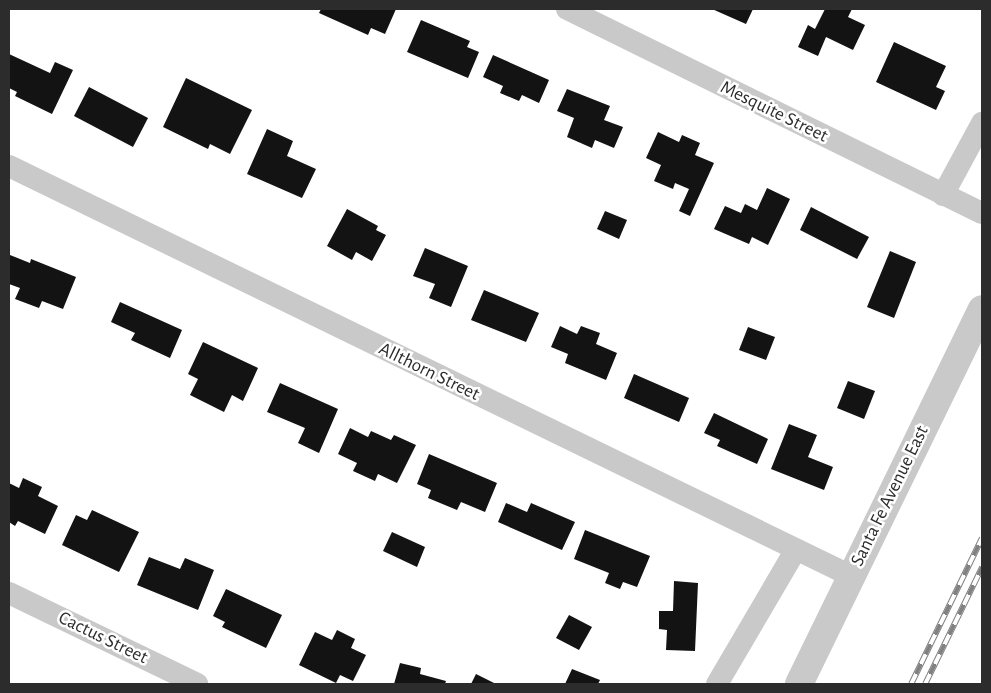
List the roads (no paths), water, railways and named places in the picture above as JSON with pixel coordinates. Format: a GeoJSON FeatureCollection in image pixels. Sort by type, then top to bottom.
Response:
{"type":"FeatureCollection","features":[{"type":"Feature","properties":{"kind":"street","name":"Mesquite Street"},"geometry":{"type":"LineString","coordinates":[[567,9],[943,196],[982,213]]}},
{"type":"Feature","properties":{"kind":"street"},"geometry":{"type":"LineString","coordinates":[[943,196],[982,123]]}},
{"type":"Feature","properties":{"kind":"street","name":"Allthorn Street"},"geometry":{"type":"LineString","coordinates":[[9,166],[795,551],[851,576]]}},
{"type":"Feature","properties":{"kind":"street","name":"Santa Fe Avenue East"},"geometry":{"type":"LineString","coordinates":[[799,684],[982,309]]}},
{"type":"Feature","properties":{"kind":"street"},"geometry":{"type":"LineString","coordinates":[[717,684],[795,551]]}},
{"type":"Feature","properties":{"kind":"street","name":"Cactus Street"},"geometry":{"type":"LineString","coordinates":[[9,592],[197,684]]}},
{"type":"Feature","properties":{"kind":"railway"},"geometry":{"type":"LineString","coordinates":[[911,684],[982,538]]}},
{"type":"Feature","properties":{"kind":"railway"},"geometry":{"type":"LineString","coordinates":[[925,684],[982,567]]}}]}
